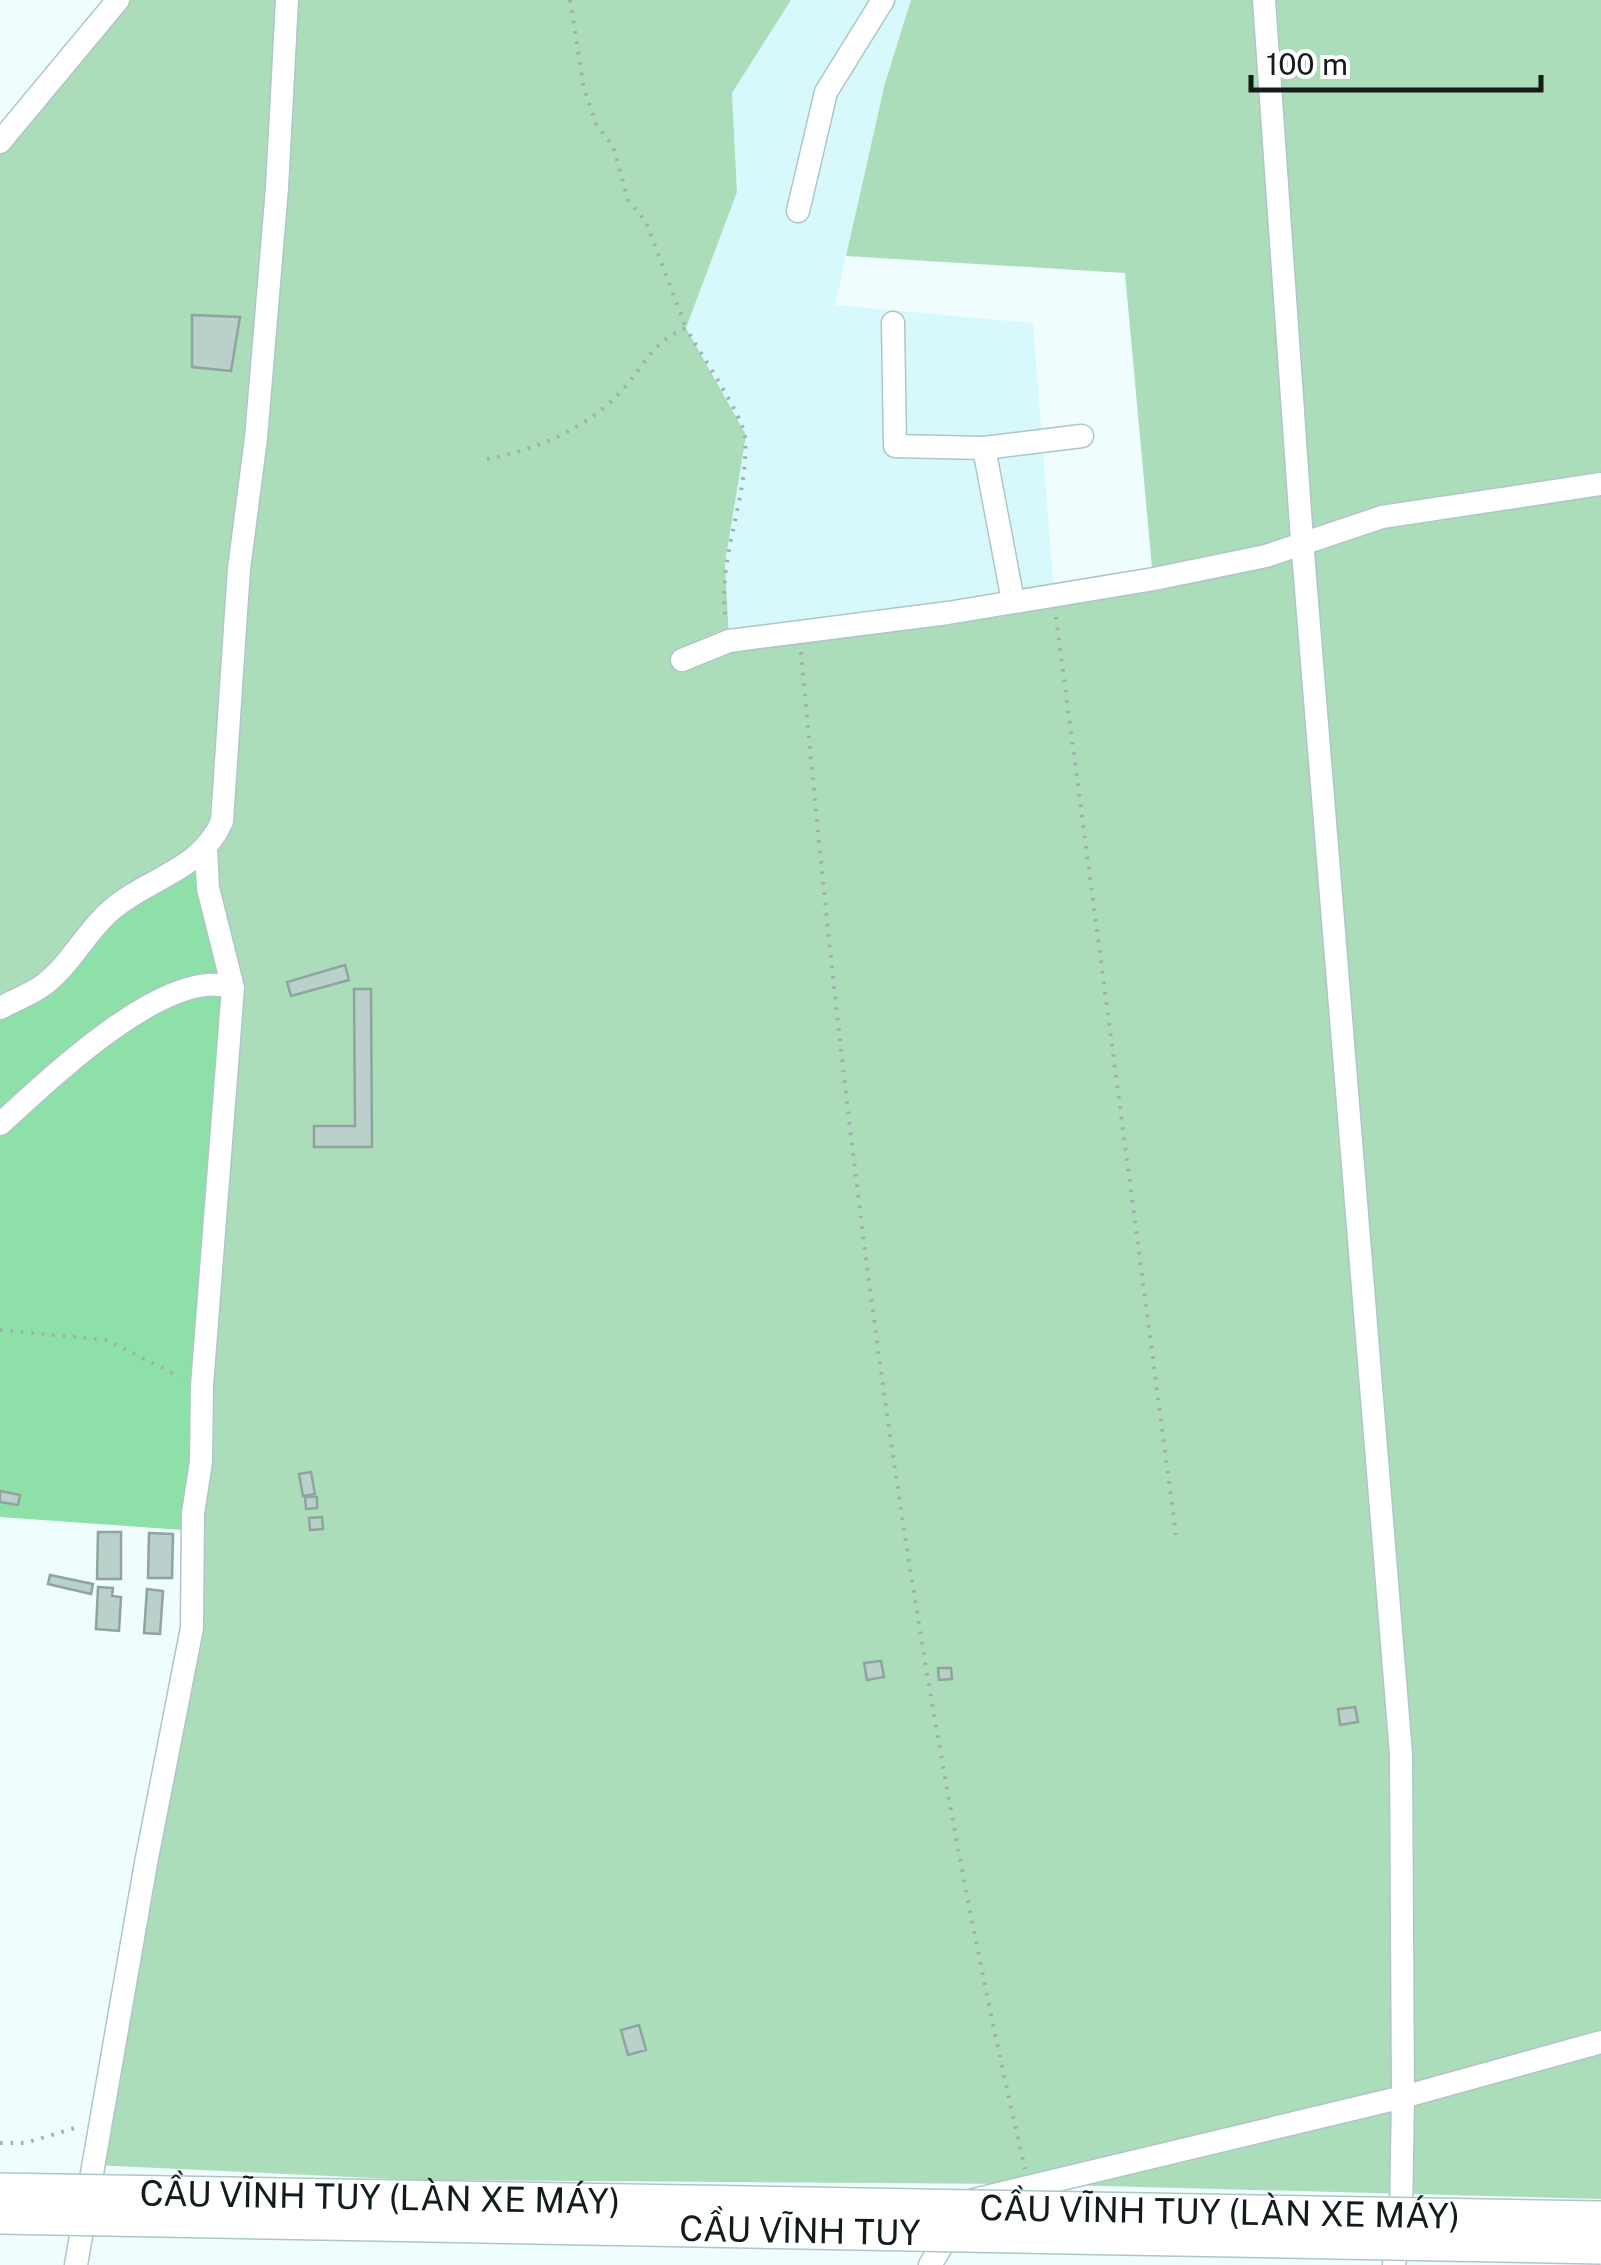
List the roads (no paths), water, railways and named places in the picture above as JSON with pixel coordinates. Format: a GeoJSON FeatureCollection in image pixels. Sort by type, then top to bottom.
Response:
{"type":"FeatureCollection","features":[{"type":"Feature","properties":{"kind":"highway","name":"CẦU VĨNH TUY (LÀN XE MÁY)"},"geometry":{"type":"LineString","coordinates":[[0,2191],[1601,2219]]}},
{"type":"Feature","properties":{"kind":"highway","name":"CẦU VĨNH TUY"},"geometry":{"type":"LineString","coordinates":[[0,2216],[1601,2246]]}},
{"type":"Feature","properties":{"kind":"lane"},"geometry":{"type":"LineString","coordinates":[[0,142],[118,0]]}},
{"type":"Feature","properties":{"kind":"lane"},"geometry":{"type":"LineString","coordinates":[[0,1008],[43,985],[108,913],[196,860],[222,821],[238,569],[256,438],[288,0]]}},
{"type":"Feature","properties":{"kind":"lane"},"geometry":{"type":"LineString","coordinates":[[798,211],[826,92],[883,0]]}},
{"type":"Feature","properties":{"kind":"lane"},"geometry":{"type":"LineString","coordinates":[[1264,0],[1283,138],[1302,540],[1326,654],[1413,1752],[1401,2215],[1394,2265]]}},
{"type":"Feature","properties":{"kind":"lane"},"geometry":{"type":"LineString","coordinates":[[893,324],[895,446],[984,448],[1082,436]]}},
{"type":"Feature","properties":{"kind":"lane"},"geometry":{"type":"LineString","coordinates":[[984,448],[1013,600]]}},
{"type":"Feature","properties":{"kind":"lane"},"geometry":{"type":"LineString","coordinates":[[682,660],[729,641],[799,634],[1228,564],[1266,556],[1302,540],[1382,517],[1601,484]]}},
{"type":"Feature","properties":{"kind":"lane"},"geometry":{"type":"LineString","coordinates":[[76,2265],[146,1863],[192,1628],[193,1513],[201,1462],[202,1386],[233,988],[208,888],[206,849]]}},
{"type":"Feature","properties":{"kind":"lane"},"geometry":{"type":"LineString","coordinates":[[0,1124],[43,1085],[173,992],[201,983],[233,988]]}},
{"type":"Feature","properties":{"kind":"lane"},"geometry":{"type":"LineString","coordinates":[[930,2265],[970,2201],[1028,2184],[1403,2098],[1601,2042]]}}]}
